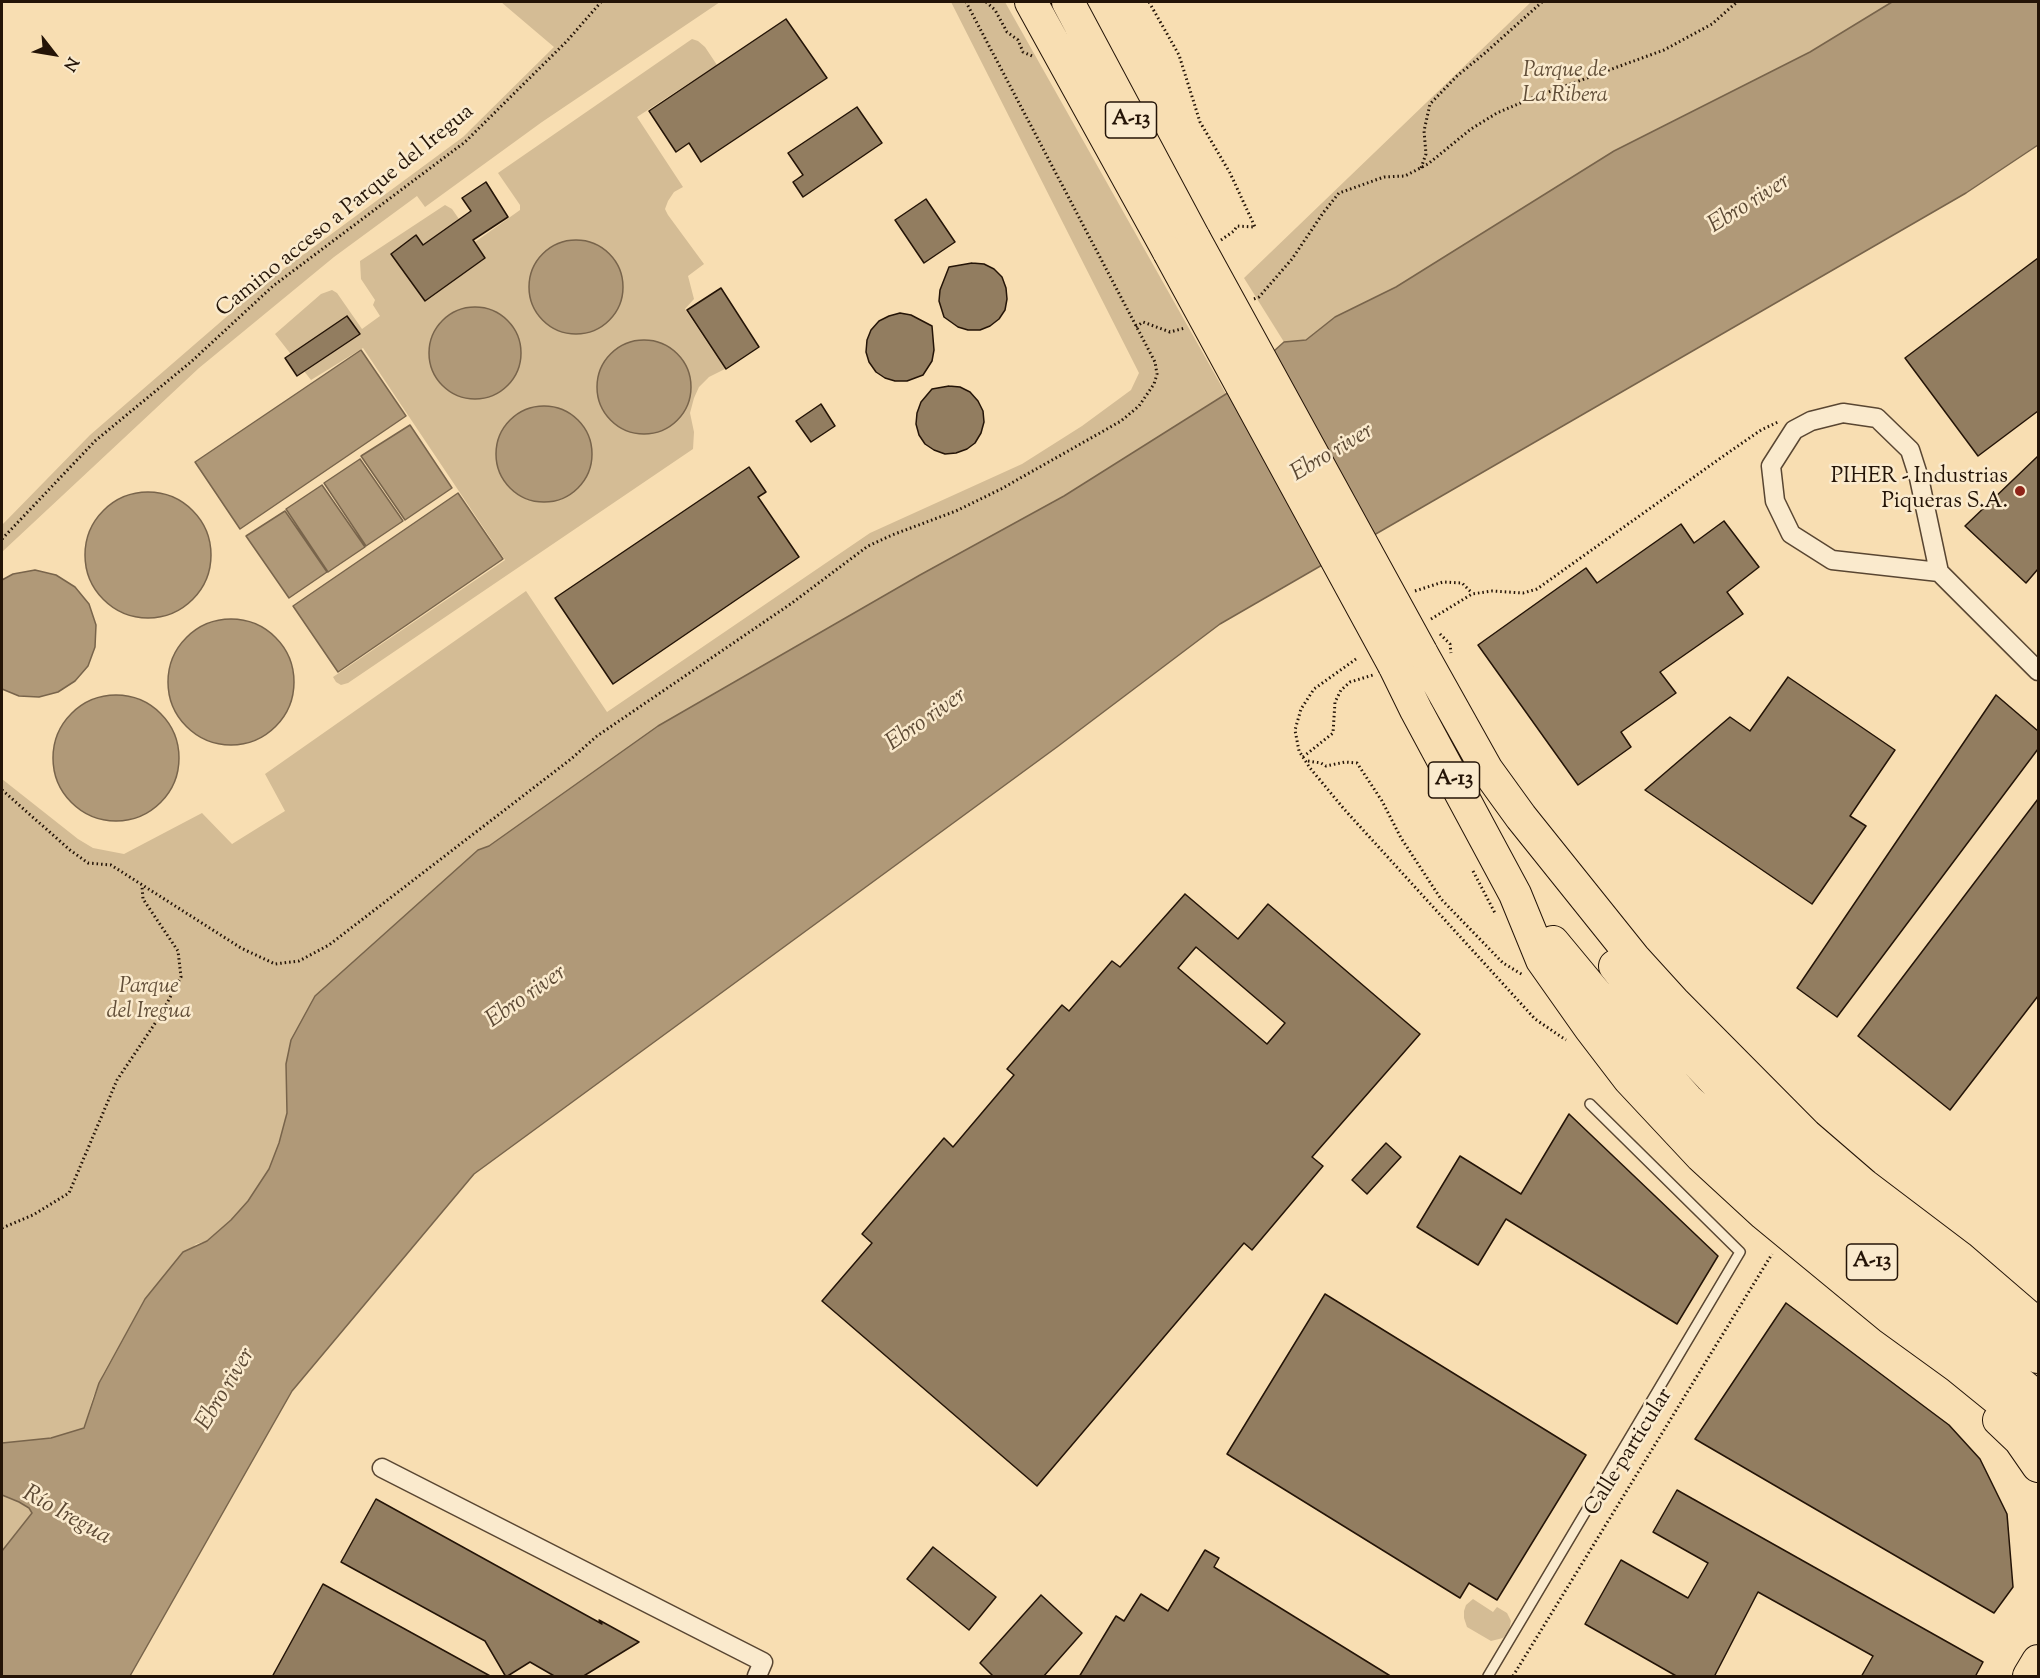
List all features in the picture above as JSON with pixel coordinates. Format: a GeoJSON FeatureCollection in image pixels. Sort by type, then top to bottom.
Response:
{"type":"FeatureCollection","features":[{"type":"Feature","properties":{"kind":"highway","name":"A-13"},"geometry":{"type":"LineString","coordinates":[[1031,2],[1193,244],[1391,599],[1399,663],[1487,770],[1521,817],[1575,914],[1660,1023],[1721,1110],[1788,1194],[2038,1398]]}},
{"type":"Feature","properties":{"kind":"highway","name":"A-13"},"geometry":{"type":"LineString","coordinates":[[1068,2],[1193,244],[1399,663],[1416,710],[1515,894],[1641,1048],[1721,1110],[1785,1152],[2038,1357]]}},
{"type":"Feature","properties":{"kind":"highway"},"geometry":{"type":"LineString","coordinates":[[1521,817],[1634,958],[1674,1002],[1806,1135],[1856,1178],[1959,1257],[2038,1325]]}},
{"type":"Feature","properties":{"kind":"highway"},"geometry":{"type":"LineString","coordinates":[[1515,894],[1542,960],[1629,1079],[1663,1118],[1764,1214],[1889,1317],[1958,1367],[2038,1432]]}},
{"type":"Feature","properties":{"kind":"highway"},"geometry":{"type":"LineString","coordinates":[[1959,1257],[2038,1308]]}},
{"type":"Feature","properties":{"kind":"highway"},"geometry":{"type":"LineString","coordinates":[[1889,1317],[1941,1371],[1988,1409],[2020,1440],[2038,1466]]}},
{"type":"Feature","properties":{"kind":"highway"},"geometry":{"type":"LineString","coordinates":[[2029,1677],[2038,1661]]}},
{"type":"Feature","properties":{"kind":"street"},"geometry":{"type":"LineString","coordinates":[[1939,572],[1832,560],[1791,534],[1775,501],[1771,466],[1794,430],[1811,421],[1843,413],[1877,418],[1910,450],[1919,478],[1939,572],[2038,671]]}},
{"type":"Feature","properties":{"kind":"street"},"geometry":{"type":"LineString","coordinates":[[382,1468],[763,1662],[757,1677]]}},
{"type":"Feature","properties":{"kind":"lane"},"geometry":{"type":"LineString","coordinates":[[1488,1677],[1740,1252],[1590,1104]]}},
{"type":"Feature","properties":{"kind":"path","name":"Camino acceso a Parque del Iregua"},"geometry":{"type":"LineString","coordinates":[[2,539],[95,441],[192,361],[273,286],[465,142],[567,41],[601,2]]}},
{"type":"Feature","properties":{"kind":"path"},"geometry":{"type":"LineString","coordinates":[[2,790],[88,863],[111,865],[241,948],[275,964],[299,961],[329,945],[571,759],[597,736],[792,603],[868,546],[957,511],[1001,489],[1121,421],[1148,395],[1157,374],[1155,362],[966,2]]}},
{"type":"Feature","properties":{"kind":"path"},"geometry":{"type":"LineString","coordinates":[[1149,2],[1179,55],[1200,122],[1230,173],[1255,227],[1237,226],[1234,231],[1193,244]]}},
{"type":"Feature","properties":{"kind":"path"},"geometry":{"type":"LineString","coordinates":[[1421,168],[1426,154],[1424,131],[1430,104],[1457,76],[1542,2]]}},
{"type":"Feature","properties":{"kind":"path"},"geometry":{"type":"LineString","coordinates":[[1248,301],[1259,297],[1292,259],[1339,193],[1384,177],[1405,176],[1428,164],[1471,129],[1497,113],[1664,50],[1712,24],[1737,2]]}},
{"type":"Feature","properties":{"kind":"path"},"geometry":{"type":"LineString","coordinates":[[1136,327],[1143,322],[1170,332],[1193,325]]}},
{"type":"Feature","properties":{"kind":"path"},"geometry":{"type":"LineString","coordinates":[[1428,620],[1473,594],[1492,591],[1523,593],[1537,589],[1761,430],[1784,420],[1794,430]]}},
{"type":"Feature","properties":{"kind":"path"},"geometry":{"type":"LineString","coordinates":[[1391,599],[1443,582],[1462,583],[1473,594]]}},
{"type":"Feature","properties":{"kind":"path"},"geometry":{"type":"LineString","coordinates":[[1356,659],[1314,689],[1301,709],[1295,730],[1299,751],[1344,808],[1535,1019],[1575,1045]]}},
{"type":"Feature","properties":{"kind":"path"},"geometry":{"type":"LineString","coordinates":[[1303,757],[1333,733],[1335,702],[1341,690],[1350,682],[1399,663]]}},
{"type":"Feature","properties":{"kind":"path"},"geometry":{"type":"LineString","coordinates":[[1303,757],[1309,763],[1321,763],[1326,766],[1345,762],[1357,763],[1382,801],[1401,838],[1441,899],[1503,963],[1524,976]]}},
{"type":"Feature","properties":{"kind":"path"},"geometry":{"type":"LineString","coordinates":[[2,1228],[33,1215],[69,1193],[117,1080],[160,1016],[181,977],[178,951],[143,899],[142,886]]}},
{"type":"Feature","properties":{"kind":"path","name":"Calle particular"},"geometry":{"type":"LineString","coordinates":[[1513,1677],[1776,1247]]}},
{"type":"Feature","properties":{"kind":"green space"},"geometry":{"type":"Polygon","coordinates":[[[501,2],[720,2],[542,122],[425,207],[417,196],[334,257],[199,368],[2,552],[2,525],[90,435],[269,280],[463,137],[554,47],[501,2]]]}},
{"type":"Feature","properties":{"kind":"green space","name":"Parque del Iregua"},"geometry":{"type":"Polygon","coordinates":[[[951,2],[1005,2],[1226,394],[1064,496],[489,846],[478,850],[315,996],[286,1075],[287,1113],[269,1169],[248,1201],[231,1220],[207,1241],[196,1244],[145,1299],[103,1374],[84,1428],[51,1438],[2,1443],[2,779],[78,839],[93,848],[124,854],[202,813],[232,844],[285,811],[265,774],[526,591],[607,712],[870,533],[1022,464],[1082,426],[1131,390],[1139,373],[951,2]]]}},
{"type":"Feature","properties":{"kind":"green space","name":"Parque de La Ribera"},"geometry":{"type":"Polygon","coordinates":[[[1531,2],[1892,2],[1810,52],[1614,151],[1396,287],[1335,317],[1306,340],[1284,342],[1244,278],[1531,2]]]}},
{"type":"Feature","properties":{"kind":"green space"},"geometry":{"type":"Polygon","coordinates":[[[692,39],[705,47],[717,65],[637,117],[683,187],[674,192],[665,209],[704,264],[688,276],[694,299],[685,309],[725,369],[709,377],[699,387],[694,398],[690,413],[694,432],[693,449],[348,683],[341,685],[333,677],[505,560],[363,348],[311,380],[275,334],[321,294],[332,290],[337,293],[362,329],[380,316],[373,305],[375,300],[361,279],[360,261],[445,205],[452,209],[475,242],[520,210],[520,205],[498,173],[692,39]]]}},
{"type":"Feature","properties":{"kind":"green space"},"geometry":{"type":"Polygon","coordinates":[[[2,1495],[29,1508],[32,1513],[2,1551],[2,1495]]]}},
{"type":"Feature","properties":{"kind":"green space"},"geometry":{"type":"Polygon","coordinates":[[[1473,1599],[1493,1612],[1497,1607],[1507,1613],[1511,1621],[1509,1631],[1503,1638],[1491,1641],[1467,1627],[1464,1611],[1466,1605],[1473,1599]]]}},
{"type":"Feature","properties":{"kind":"water"},"geometry":{"type":"Polygon","coordinates":[[[1892,2],[2038,2],[2038,145],[1966,193],[1220,624],[1057,747],[474,1174],[292,1391],[130,1676],[2,1676],[2,1551],[32,1513],[29,1508],[19,1502],[2,1495],[2,1443],[51,1438],[84,1428],[99,1383],[145,1299],[183,1252],[207,1241],[231,1220],[248,1201],[269,1169],[287,1113],[286,1064],[291,1040],[315,996],[478,850],[489,846],[658,726],[920,575],[1064,496],[1226,394],[1284,342],[1306,340],[1335,317],[1396,287],[1614,151],[1810,52],[1892,2]]]}},
{"type":"Feature","properties":{"kind":"water"},"geometry":{"type":"Polygon","coordinates":[[[576,240],[594,244],[609,254],[619,269],[623,287],[619,305],[609,320],[594,330],[576,334],[558,330],[543,320],[533,305],[529,287],[533,269],[543,254],[558,244],[576,240]]]}},
{"type":"Feature","properties":{"kind":"water"},"geometry":{"type":"Polygon","coordinates":[[[475,307],[493,311],[507,321],[517,335],[521,353],[517,371],[507,385],[493,395],[475,399],[457,395],[443,385],[433,371],[429,353],[433,335],[443,321],[457,311],[475,307]]]}},
{"type":"Feature","properties":{"kind":"water"},"geometry":{"type":"Polygon","coordinates":[[[644,340],[662,344],[677,354],[687,369],[691,387],[687,405],[677,420],[662,430],[644,434],[626,430],[611,420],[601,405],[597,387],[601,369],[611,354],[626,344],[644,340]]]}},
{"type":"Feature","properties":{"kind":"water"},"geometry":{"type":"Polygon","coordinates":[[[361,350],[406,416],[240,529],[195,462],[361,350]]]}},
{"type":"Feature","properties":{"kind":"water"},"geometry":{"type":"Polygon","coordinates":[[[544,406],[562,410],[578,420],[588,436],[592,454],[588,472],[578,488],[562,498],[544,502],[526,498],[510,488],[500,472],[496,454],[500,436],[510,420],[526,410],[544,406]]]}},
{"type":"Feature","properties":{"kind":"water"},"geometry":{"type":"Polygon","coordinates":[[[410,425],[452,488],[405,520],[361,456],[410,425]]]}},
{"type":"Feature","properties":{"kind":"water"},"geometry":{"type":"Polygon","coordinates":[[[360,459],[403,521],[366,546],[324,483],[360,459]]]}},
{"type":"Feature","properties":{"kind":"water"},"geometry":{"type":"Polygon","coordinates":[[[322,485],[365,547],[328,572],[286,509],[322,485]]]}},
{"type":"Feature","properties":{"kind":"water"},"geometry":{"type":"Polygon","coordinates":[[[148,492],[172,497],[192,511],[206,531],[211,555],[206,579],[192,599],[172,613],[148,618],[124,613],[104,599],[90,579],[85,555],[90,531],[104,511],[124,497],[148,492]]]}},
{"type":"Feature","properties":{"kind":"water"},"geometry":{"type":"Polygon","coordinates":[[[458,493],[503,559],[338,672],[293,606],[458,493]]]}},
{"type":"Feature","properties":{"kind":"water"},"geometry":{"type":"Polygon","coordinates":[[[285,511],[327,572],[289,598],[246,536],[285,511]]]}},
{"type":"Feature","properties":{"kind":"water"},"geometry":{"type":"Polygon","coordinates":[[[35,570],[56,575],[75,587],[89,604],[96,625],[95,647],[88,666],[75,681],[58,692],[39,697],[19,696],[2,689],[2,580],[13,574],[35,570]]]}},
{"type":"Feature","properties":{"kind":"water"},"geometry":{"type":"Polygon","coordinates":[[[231,619],[255,624],[275,638],[289,658],[294,682],[289,706],[275,726],[255,740],[231,745],[207,740],[187,726],[173,706],[168,682],[173,658],[187,638],[207,624],[231,619]]]}},
{"type":"Feature","properties":{"kind":"water"},"geometry":{"type":"Polygon","coordinates":[[[116,695],[140,700],[160,714],[174,734],[179,758],[174,782],[160,802],[140,816],[116,821],[92,816],[72,802],[58,782],[53,758],[58,734],[72,714],[92,700],[116,695]]]}},
{"type":"Feature","properties":{"kind":"building"},"geometry":{"type":"Polygon","coordinates":[[[786,19],[827,78],[701,162],[689,143],[676,152],[649,111],[786,19]]]}},
{"type":"Feature","properties":{"kind":"building"},"geometry":{"type":"Polygon","coordinates":[[[857,107],[882,143],[803,197],[793,182],[803,175],[788,153],[857,107]]]}},
{"type":"Feature","properties":{"kind":"building"},"geometry":{"type":"Polygon","coordinates":[[[486,182],[508,217],[473,240],[485,258],[425,301],[391,254],[416,235],[423,245],[471,211],[462,198],[486,182]]]}},
{"type":"Feature","properties":{"kind":"building"},"geometry":{"type":"Polygon","coordinates":[[[926,199],[955,242],[924,263],[895,220],[926,199]]]}},
{"type":"Feature","properties":{"kind":"building"},"geometry":{"type":"Polygon","coordinates":[[[2038,258],[2038,411],[1978,456],[1905,358],[2038,258]]]}},
{"type":"Feature","properties":{"kind":"building"},"geometry":{"type":"Polygon","coordinates":[[[972,263],[984,264],[994,269],[1002,277],[1006,288],[1005,310],[999,319],[980,330],[958,327],[944,317],[939,301],[940,290],[949,267],[972,263]]]}},
{"type":"Feature","properties":{"kind":"building"},"geometry":{"type":"Polygon","coordinates":[[[721,288],[759,347],[726,369],[687,310],[721,288]]]}},
{"type":"Feature","properties":{"kind":"building"},"geometry":{"type":"Polygon","coordinates":[[[900,313],[911,315],[932,326],[934,350],[932,361],[923,375],[907,381],[895,381],[876,372],[866,352],[871,330],[879,321],[900,313]]]}},
{"type":"Feature","properties":{"kind":"building"},"geometry":{"type":"Polygon","coordinates":[[[347,316],[360,334],[297,376],[285,358],[347,316]]]}},
{"type":"Feature","properties":{"kind":"building"},"geometry":{"type":"Polygon","coordinates":[[[960,387],[970,392],[983,411],[984,422],[975,443],[967,449],[945,454],[925,444],[916,424],[921,402],[932,389],[960,387]]]}},
{"type":"Feature","properties":{"kind":"building"},"geometry":{"type":"Polygon","coordinates":[[[821,404],[835,426],[811,442],[796,421],[821,404]]]}},
{"type":"Feature","properties":{"kind":"building","name":"PIHER - Industrias Piqueras S.A."},"geometry":{"type":"Polygon","coordinates":[[[2038,456],[2038,569],[2026,583],[1965,526],[2038,456]]]}},
{"type":"Feature","properties":{"kind":"building"},"geometry":{"type":"Polygon","coordinates":[[[749,467],[766,492],[758,497],[799,557],[613,684],[555,598],[749,467]]]}},
{"type":"Feature","properties":{"kind":"building"},"geometry":{"type":"Polygon","coordinates":[[[1724,521],[1759,567],[1727,592],[1743,614],[1660,672],[1676,693],[1621,732],[1631,747],[1578,785],[1478,645],[1586,568],[1597,583],[1681,524],[1694,543],[1724,521]]]}},
{"type":"Feature","properties":{"kind":"building"},"geometry":{"type":"Polygon","coordinates":[[[1788,677],[1895,750],[1850,816],[1866,826],[1812,904],[1645,790],[1730,717],[1750,731],[1788,677]]]}},
{"type":"Feature","properties":{"kind":"building"},"geometry":{"type":"Polygon","coordinates":[[[1996,695],[2038,731],[2038,749],[1837,1017],[1797,988],[1996,695]]]}},
{"type":"Feature","properties":{"kind":"building"},"geometry":{"type":"Polygon","coordinates":[[[2038,799],[2038,996],[1950,1110],[1858,1036],[2038,799]]]}},
{"type":"Feature","properties":{"kind":"building"},"geometry":{"type":"Polygon","coordinates":[[[1185,894],[1238,939],[1268,904],[1420,1034],[1312,1157],[1323,1166],[1252,1250],[1244,1243],[1037,1486],[822,1301],[872,1243],[862,1234],[944,1138],[953,1147],[1014,1075],[1007,1069],[1062,1005],[1069,1011],[1112,961],[1120,967],[1185,894]],[[1196,947],[1178,968],[1267,1044],[1285,1023],[1196,947]]]}},
{"type":"Feature","properties":{"kind":"building"},"geometry":{"type":"Polygon","coordinates":[[[1569,1114],[1718,1256],[1677,1324],[1506,1219],[1478,1265],[1417,1227],[1460,1156],[1521,1194],[1569,1114]]]}},
{"type":"Feature","properties":{"kind":"building"},"geometry":{"type":"Polygon","coordinates":[[[1386,1143],[1401,1157],[1367,1194],[1352,1180],[1386,1143]]]}},
{"type":"Feature","properties":{"kind":"building"},"geometry":{"type":"Polygon","coordinates":[[[1325,1294],[1586,1455],[1497,1600],[1469,1583],[1460,1598],[1227,1454],[1325,1294]]]}},
{"type":"Feature","properties":{"kind":"building"},"geometry":{"type":"Polygon","coordinates":[[[1786,1303],[1949,1425],[1980,1459],[2007,1514],[2013,1587],[1994,1613],[1695,1439],[1786,1303]]]}},
{"type":"Feature","properties":{"kind":"building"},"geometry":{"type":"Polygon","coordinates":[[[1677,1490],[1983,1662],[1975,1677],[1861,1677],[1873,1656],[1758,1592],[1714,1677],[1678,1677],[1585,1624],[1621,1560],[1688,1598],[1708,1563],[1653,1532],[1677,1490]]]}},
{"type":"Feature","properties":{"kind":"building"},"geometry":{"type":"Polygon","coordinates":[[[376,1499],[602,1624],[599,1620],[639,1642],[582,1677],[556,1677],[530,1662],[506,1677],[485,1641],[341,1562],[376,1499]]]}},
{"type":"Feature","properties":{"kind":"building"},"geometry":{"type":"Polygon","coordinates":[[[933,1547],[996,1597],[969,1630],[907,1579],[933,1547]]]}},
{"type":"Feature","properties":{"kind":"building"},"geometry":{"type":"Polygon","coordinates":[[[1205,1550],[1219,1558],[1214,1567],[1392,1677],[1079,1677],[1116,1616],[1124,1621],[1141,1594],[1168,1611],[1205,1550]]]}},
{"type":"Feature","properties":{"kind":"building"},"geometry":{"type":"Polygon","coordinates":[[[323,1584],[492,1677],[272,1677],[323,1584]]]}},
{"type":"Feature","properties":{"kind":"building"},"geometry":{"type":"Polygon","coordinates":[[[1041,1595],[1082,1633],[1043,1677],[994,1677],[980,1663],[1041,1595]]]}},
{"type":"Feature","properties":{"kind":"place","name":"PIHER - Industrias Piqueras S.A."},"geometry":{"type":"Point","coordinates":[2020,491]}},
{"type":"Feature","properties":{"kind":"water label","name":"Ebro river"},"geometry":{"type":"Point","coordinates":[1750,205]}},
{"type":"Feature","properties":{"kind":"water label","name":"Ebro river"},"geometry":{"type":"Point","coordinates":[1333,454]}},
{"type":"Feature","properties":{"kind":"water label","name":"Ebro river"},"geometry":{"type":"Point","coordinates":[927,721]}},
{"type":"Feature","properties":{"kind":"water label","name":"Ebro river"},"geometry":{"type":"Point","coordinates":[527,998]}},
{"type":"Feature","properties":{"kind":"water label","name":"Ebro river"},"geometry":{"type":"Point","coordinates":[227,1390]}},
{"type":"Feature","properties":{"kind":"water label","name":"Río Iregua"},"geometry":{"type":"Point","coordinates":[66,1517]}}]}
